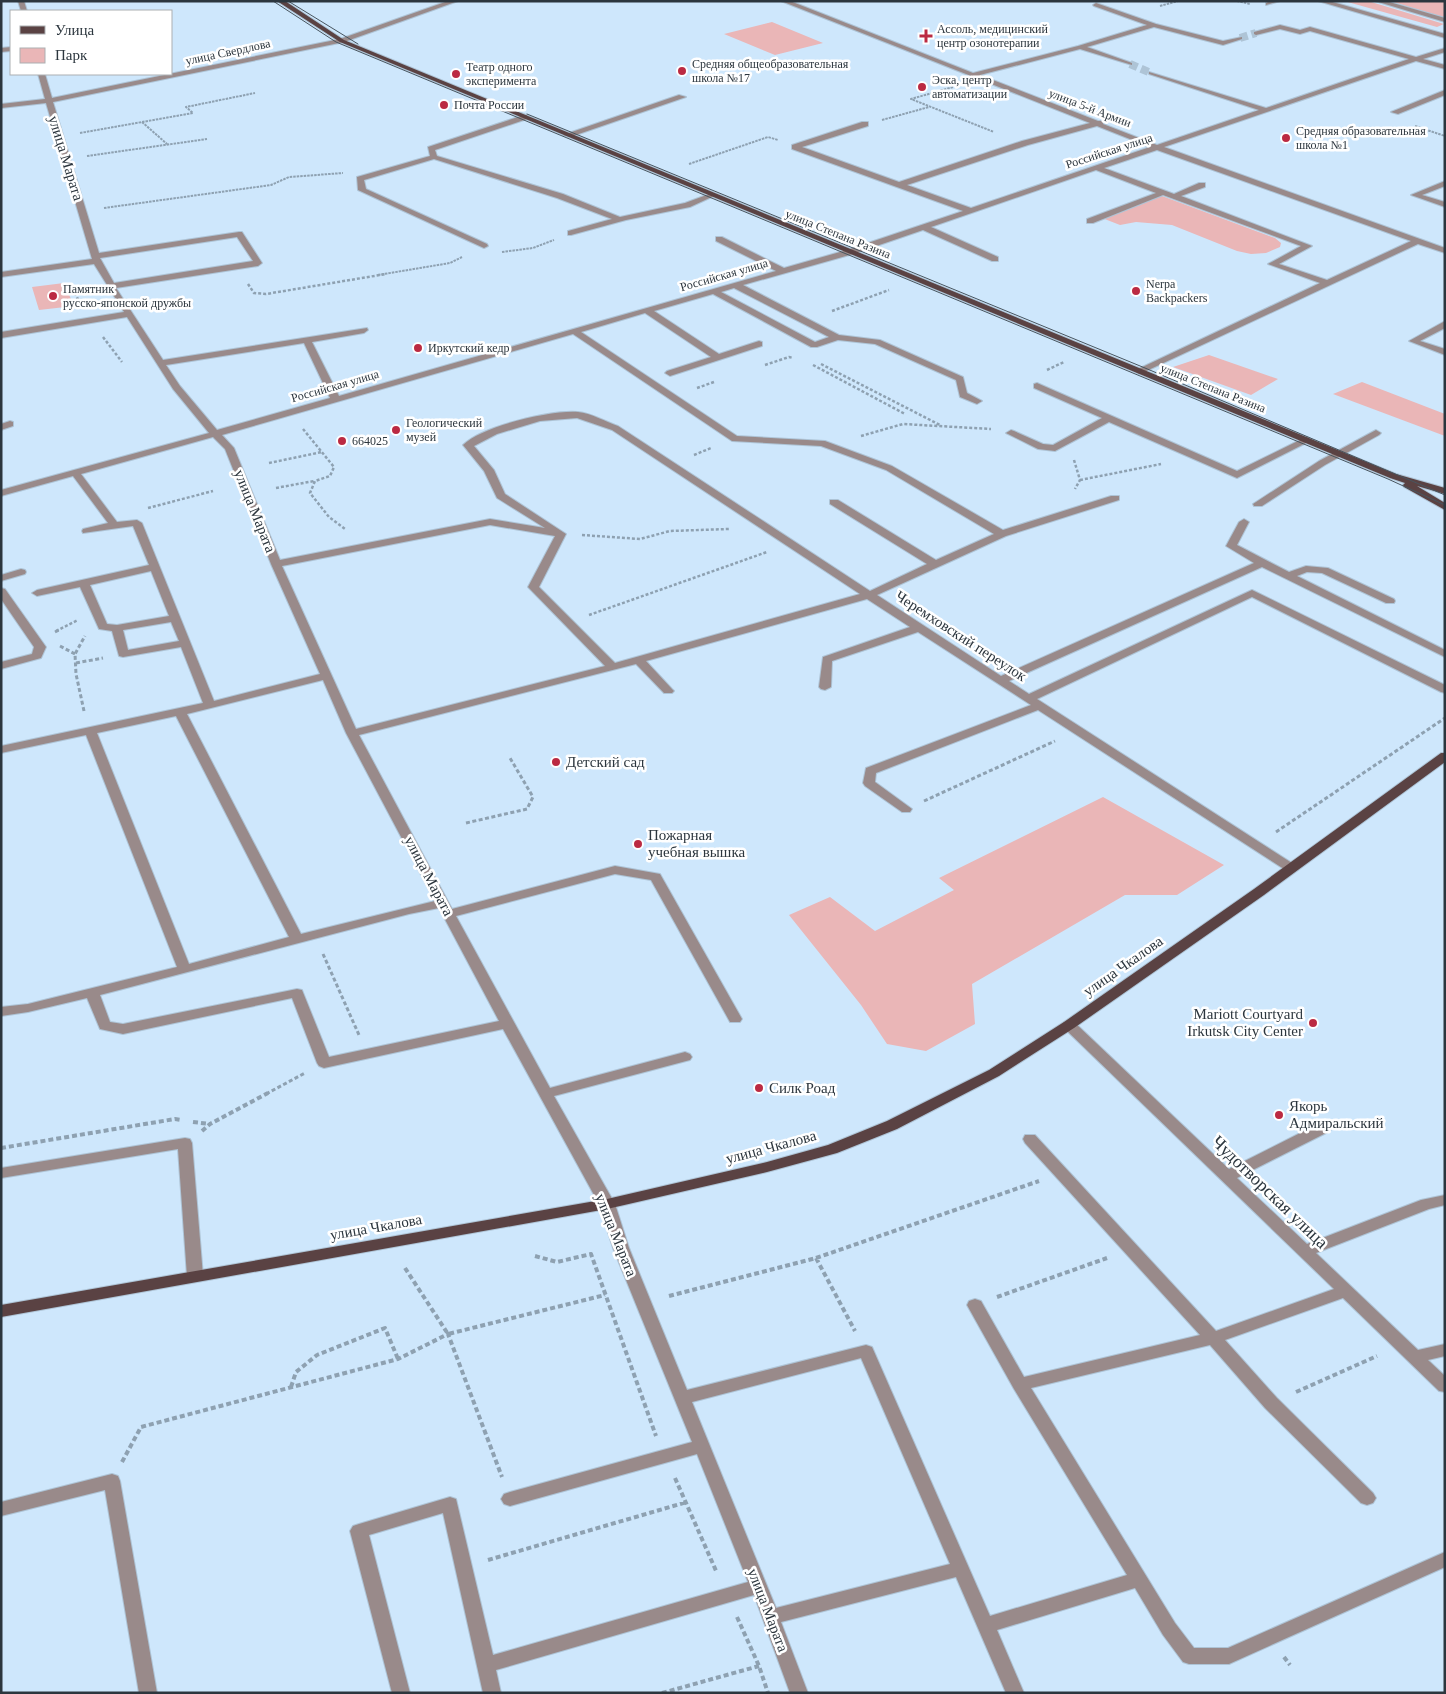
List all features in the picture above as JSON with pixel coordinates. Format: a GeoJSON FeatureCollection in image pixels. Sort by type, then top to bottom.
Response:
{"type":"FeatureCollection","features":[{"type":"Feature","properties":{"kind":"main road","name":"улица Степана Разина"},"geometry":{"type":"LineString","coordinates":[[280,1],[342,41],[1393,476],[1445,491]]}},
{"type":"Feature","properties":{"kind":"main road","name":"улица Степана Разина"},"geometry":{"type":"LineString","coordinates":[[1393,476],[1445,507]]}},
{"type":"Feature","properties":{"kind":"main road","name":"улица Чкалова"},"geometry":{"type":"LineString","coordinates":[[1,1311],[607,1204],[757,1170],[832,1149],[892,1125],[994,1073],[1069,1025],[1445,756]]}},
{"type":"Feature","properties":{"kind":"street","name":"улица Свердлова"},"geometry":{"type":"LineString","coordinates":[[1,106],[48,101],[342,41],[455,1]]}},
{"type":"Feature","properties":{"kind":"street","name":"улица 5-й Армии"},"geometry":{"type":"LineString","coordinates":[[784,1],[1100,123],[1159,148],[1445,251]]}},
{"type":"Feature","properties":{"kind":"street"},"geometry":{"type":"LineString","coordinates":[[1268,4],[1277,1]]}},
{"type":"Feature","properties":{"kind":"street"},"geometry":{"type":"LineString","coordinates":[[1321,1],[1445,36]]}},
{"type":"Feature","properties":{"kind":"street"},"geometry":{"type":"LineString","coordinates":[[1378,1],[1445,20]]}},
{"type":"Feature","properties":{"kind":"street"},"geometry":{"type":"LineString","coordinates":[[1096,5],[1154,25],[1223,43],[1240,38]]}},
{"type":"Feature","properties":{"kind":"street"},"geometry":{"type":"LineString","coordinates":[[972,75],[1080,47],[1154,25]]}},
{"type":"Feature","properties":{"kind":"street"},"geometry":{"type":"LineString","coordinates":[[1256,33],[1280,27],[1300,32],[1310,29],[1445,68]]}},
{"type":"Feature","properties":{"kind":"street"},"geometry":{"type":"LineString","coordinates":[[1080,47],[1130,64]]}},
{"type":"Feature","properties":{"kind":"street","name":"Российская улица"},"geometry":{"type":"LineString","coordinates":[[1,493],[215,434],[850,252],[1445,50]]}},
{"type":"Feature","properties":{"kind":"street"},"geometry":{"type":"LineString","coordinates":[[1151,73],[1266,110]]}},
{"type":"Feature","properties":{"kind":"street","name":"улица Марата"},"geometry":{"type":"LineString","coordinates":[[41,75],[96,258],[111,286],[176,387],[229,448],[276,564],[352,733],[507,1024],[607,1204],[621,1248],[759,1586],[799,1693]]}},
{"type":"Feature","properties":{"kind":"street"},"geometry":{"type":"LineString","coordinates":[[1395,112],[1445,92]]}},
{"type":"Feature","properties":{"kind":"street"},"geometry":{"type":"LineString","coordinates":[[567,135],[682,97]]}},
{"type":"Feature","properties":{"kind":"street"},"geometry":{"type":"LineString","coordinates":[[434,157],[431,149],[524,117]]}},
{"type":"Feature","properties":{"kind":"street"},"geometry":{"type":"LineString","coordinates":[[901,184],[1022,144],[1100,123]]}},
{"type":"Feature","properties":{"kind":"street"},"geometry":{"type":"LineString","coordinates":[[795,146],[865,124]]}},
{"type":"Feature","properties":{"kind":"street"},"geometry":{"type":"LineString","coordinates":[[795,146],[972,210]]}},
{"type":"Feature","properties":{"kind":"street"},"geometry":{"type":"LineString","coordinates":[[484,246],[362,190],[360,179],[434,157],[560,196],[619,219]]}},
{"type":"Feature","properties":{"kind":"street"},"geometry":{"type":"LineString","coordinates":[[1097,168],[1308,246],[1272,264],[1328,283]]}},
{"type":"Feature","properties":{"kind":"street"},"geometry":{"type":"LineString","coordinates":[[1445,183],[1415,195],[1445,205]]}},
{"type":"Feature","properties":{"kind":"street"},"geometry":{"type":"LineString","coordinates":[[1172,197],[1202,184]]}},
{"type":"Feature","properties":{"kind":"street"},"geometry":{"type":"LineString","coordinates":[[1090,221],[1162,193]]}},
{"type":"Feature","properties":{"kind":"street"},"geometry":{"type":"LineString","coordinates":[[571,233],[619,219],[687,204],[712,195]]}},
{"type":"Feature","properties":{"kind":"street"},"geometry":{"type":"LineString","coordinates":[[924,227],[995,259]]}},
{"type":"Feature","properties":{"kind":"street"},"geometry":{"type":"LineString","coordinates":[[1,275],[239,234],[258,263],[111,286]]}},
{"type":"Feature","properties":{"kind":"street"},"geometry":{"type":"LineString","coordinates":[[719,239],[783,271]]}},
{"type":"Feature","properties":{"kind":"street"},"geometry":{"type":"LineString","coordinates":[[1139,371],[1418,241]]}},
{"type":"Feature","properties":{"kind":"street"},"geometry":{"type":"LineString","coordinates":[[735,285],[837,337],[877,342],[960,379],[963,395],[977,401]]}},
{"type":"Feature","properties":{"kind":"street"},"geometry":{"type":"LineString","coordinates":[[714,291],[814,346],[837,337]]}},
{"type":"Feature","properties":{"kind":"street"},"geometry":{"type":"LineString","coordinates":[[646,310],[718,357]]}},
{"type":"Feature","properties":{"kind":"street"},"geometry":{"type":"LineString","coordinates":[[1,335],[129,314]]}},
{"type":"Feature","properties":{"kind":"street"},"geometry":{"type":"LineString","coordinates":[[1413,340],[1445,324]]}},
{"type":"Feature","properties":{"kind":"street"},"geometry":{"type":"LineString","coordinates":[[160,363],[364,330]]}},
{"type":"Feature","properties":{"kind":"street"},"geometry":{"type":"LineString","coordinates":[[574,330],[735,439],[822,443],[889,468],[1002,534]]}},
{"type":"Feature","properties":{"kind":"street"},"geometry":{"type":"LineString","coordinates":[[307,340],[336,398]]}},
{"type":"Feature","properties":{"kind":"street"},"geometry":{"type":"LineString","coordinates":[[1413,340],[1445,341]]}},
{"type":"Feature","properties":{"kind":"street"},"geometry":{"type":"LineString","coordinates":[[1413,340],[1445,352]]}},
{"type":"Feature","properties":{"kind":"street"},"geometry":{"type":"LineString","coordinates":[[670,373],[759,344]]}},
{"type":"Feature","properties":{"kind":"street"},"geometry":{"type":"LineString","coordinates":[[1037,386],[1237,474],[1307,440]]}},
{"type":"Feature","properties":{"kind":"street","name":"Черемховский переулок"},"geometry":{"type":"LineString","coordinates":[[561,534],[501,496],[489,470],[468,445],[494,432],[539,418],[578,415],[615,428],[919,628],[1291,868]]}},
{"type":"Feature","properties":{"kind":"street"},"geometry":{"type":"LineString","coordinates":[[1011,433],[1041,447],[1056,448],[1109,418]]}},
{"type":"Feature","properties":{"kind":"street"},"geometry":{"type":"LineString","coordinates":[[1258,504],[1376,433]]}},
{"type":"Feature","properties":{"kind":"street"},"geometry":{"type":"LineString","coordinates":[[75,472],[111,522]]}},
{"type":"Feature","properties":{"kind":"street"},"geometry":{"type":"LineString","coordinates":[[352,733],[613,667],[869,595],[1002,534],[1115,498]]}},
{"type":"Feature","properties":{"kind":"street"},"geometry":{"type":"LineString","coordinates":[[834,502],[936,565]]}},
{"type":"Feature","properties":{"kind":"street"},"geometry":{"type":"LineString","coordinates":[[87,531],[111,522],[137,523],[210,705]]}},
{"type":"Feature","properties":{"kind":"street"},"geometry":{"type":"LineString","coordinates":[[276,564],[490,522],[561,534],[533,588],[613,667]]}},
{"type":"Feature","properties":{"kind":"street"},"geometry":{"type":"LineString","coordinates":[[1244,522],[1231,546],[1445,654]]}},
{"type":"Feature","properties":{"kind":"street"},"geometry":{"type":"LineString","coordinates":[[1001,680],[1262,563]]}},
{"type":"Feature","properties":{"kind":"street"},"geometry":{"type":"LineString","coordinates":[[37,593],[155,567]]}},
{"type":"Feature","properties":{"kind":"street"},"geometry":{"type":"LineString","coordinates":[[1288,576],[1306,569],[1324,570],[1390,601]]}},
{"type":"Feature","properties":{"kind":"street"},"geometry":{"type":"LineString","coordinates":[[1,578],[21,572]]}},
{"type":"Feature","properties":{"kind":"street"},"geometry":{"type":"LineString","coordinates":[[84,583],[102,627],[117,628],[175,618]]}},
{"type":"Feature","properties":{"kind":"street"},"geometry":{"type":"LineString","coordinates":[[1,591],[40,647],[37,656],[1,666]]}},
{"type":"Feature","properties":{"kind":"street"},"geometry":{"type":"LineString","coordinates":[[1030,698],[1252,593],[1445,690]]}},
{"type":"Feature","properties":{"kind":"street"},"geometry":{"type":"LineString","coordinates":[[117,628],[123,654],[185,643]]}},
{"type":"Feature","properties":{"kind":"street"},"geometry":{"type":"LineString","coordinates":[[825,687],[827,659],[919,628]]}},
{"type":"Feature","properties":{"kind":"street"},"geometry":{"type":"LineString","coordinates":[[638,660],[668,691]]}},
{"type":"Feature","properties":{"kind":"street"},"geometry":{"type":"LineString","coordinates":[[1,750],[180,712],[326,676]]}},
{"type":"Feature","properties":{"kind":"street"},"geometry":{"type":"LineString","coordinates":[[906,810],[869,783],[870,771],[1041,705]]}},
{"type":"Feature","properties":{"kind":"street"},"geometry":{"type":"LineString","coordinates":[[180,712],[297,940]]}},
{"type":"Feature","properties":{"kind":"street"},"geometry":{"type":"LineString","coordinates":[[90,731],[186,969]]}},
{"type":"Feature","properties":{"kind":"street"},"geometry":{"type":"LineString","coordinates":[[1,1012],[186,969],[408,910],[446,909],[615,870],[656,877],[734,1019]]}},
{"type":"Feature","properties":{"kind":"street"},"geometry":{"type":"LineString","coordinates":[[92,992],[105,1026],[123,1029],[296,993],[324,1063],[507,1024]]}},
{"type":"Feature","properties":{"kind":"street","name":"Чудотворская улица"},"geometry":{"type":"LineString","coordinates":[[1069,1025],[1445,1386]]}},
{"type":"Feature","properties":{"kind":"street"},"geometry":{"type":"LineString","coordinates":[[545,1094],[685,1057]]}},
{"type":"Feature","properties":{"kind":"street"},"geometry":{"type":"LineString","coordinates":[[1226,1176],[1325,1127]]}},
{"type":"Feature","properties":{"kind":"street"},"geometry":{"type":"LineString","coordinates":[[1030,1139],[1060,1174],[1214,1338],[1271,1403],[1367,1498]]}},
{"type":"Feature","properties":{"kind":"street"},"geometry":{"type":"LineString","coordinates":[[1,1173],[185,1143],[195,1276]]}},
{"type":"Feature","properties":{"kind":"street"},"geometry":{"type":"LineString","coordinates":[[1304,1251],[1426,1204],[1445,1200]]}},
{"type":"Feature","properties":{"kind":"street"},"geometry":{"type":"LineString","coordinates":[[1020,1384],[1214,1338],[1345,1291]]}},
{"type":"Feature","properties":{"kind":"street"},"geometry":{"type":"LineString","coordinates":[[975,1305],[1020,1384],[1169,1629],[1189,1656],[1229,1656],[1445,1559]]}},
{"type":"Feature","properties":{"kind":"street"},"geometry":{"type":"LineString","coordinates":[[1414,1357],[1445,1350]]}},
{"type":"Feature","properties":{"kind":"street"},"geometry":{"type":"LineString","coordinates":[[682,1398],[866,1351],[1015,1693]]}},
{"type":"Feature","properties":{"kind":"street"},"geometry":{"type":"LineString","coordinates":[[510,1499],[702,1446]]}},
{"type":"Feature","properties":{"kind":"street"},"geometry":{"type":"LineString","coordinates":[[1,1509],[112,1480],[148,1693]]}},
{"type":"Feature","properties":{"kind":"street"},"geometry":{"type":"LineString","coordinates":[[401,1693],[358,1531],[450,1504],[492,1693]]}},
{"type":"Feature","properties":{"kind":"street"},"geometry":{"type":"LineString","coordinates":[[771,1617],[962,1568]]}},
{"type":"Feature","properties":{"kind":"street"},"geometry":{"type":"LineString","coordinates":[[987,1625],[1139,1579]]}},
{"type":"Feature","properties":{"kind":"street"},"geometry":{"type":"LineString","coordinates":[[486,1665],[759,1586]]}},
{"type":"Feature","properties":{"kind":"path"},"geometry":{"type":"LineString","coordinates":[[982,79],[911,99],[1022,144]]}},
{"type":"Feature","properties":{"kind":"path"},"geometry":{"type":"LineString","coordinates":[[77,133],[193,112],[186,107],[255,93]]}},
{"type":"Feature","properties":{"kind":"path"},"geometry":{"type":"LineString","coordinates":[[865,124],[930,107]]}},
{"type":"Feature","properties":{"kind":"path"},"geometry":{"type":"LineString","coordinates":[[141,122],[168,144]]}},
{"type":"Feature","properties":{"kind":"path"},"geometry":{"type":"LineString","coordinates":[[662,174],[768,137],[795,146]]}},
{"type":"Feature","properties":{"kind":"path"},"geometry":{"type":"LineString","coordinates":[[84,157],[207,138]]}},
{"type":"Feature","properties":{"kind":"path"},"geometry":{"type":"LineString","coordinates":[[104,208],[272,185],[289,177],[340,172],[360,179]]}},
{"type":"Feature","properties":{"kind":"path"},"geometry":{"type":"LineString","coordinates":[[237,266],[254,293],[266,294],[450,263],[484,246],[504,253],[533,248],[571,233]]}},
{"type":"Feature","properties":{"kind":"path"},"geometry":{"type":"LineString","coordinates":[[806,321],[897,287]]}},
{"type":"Feature","properties":{"kind":"path"},"geometry":{"type":"LineString","coordinates":[[814,346],[808,358],[943,427]]}},
{"type":"Feature","properties":{"kind":"path"},"geometry":{"type":"LineString","coordinates":[[762,366],[789,357],[795,358]]}},
{"type":"Feature","properties":{"kind":"path"},"geometry":{"type":"LineString","coordinates":[[810,364],[905,414]]}},
{"type":"Feature","properties":{"kind":"path"},"geometry":{"type":"LineString","coordinates":[[672,396],[717,381]]}},
{"type":"Feature","properties":{"kind":"path"},"geometry":{"type":"LineString","coordinates":[[822,443],[851,440],[903,424],[943,427],[986,427],[1011,433]]}},
{"type":"Feature","properties":{"kind":"path"},"geometry":{"type":"LineString","coordinates":[[276,488],[330,476],[334,467],[302,427]]}},
{"type":"Feature","properties":{"kind":"path"},"geometry":{"type":"LineString","coordinates":[[687,474],[684,459],[735,439]]}},
{"type":"Feature","properties":{"kind":"path"},"geometry":{"type":"LineString","coordinates":[[1060,516],[1080,480],[1068,442]]}},
{"type":"Feature","properties":{"kind":"path"},"geometry":{"type":"LineString","coordinates":[[269,462],[322,452]]}},
{"type":"Feature","properties":{"kind":"path"},"geometry":{"type":"LineString","coordinates":[[1080,480],[1197,457]]}},
{"type":"Feature","properties":{"kind":"path"},"geometry":{"type":"LineString","coordinates":[[315,480],[310,493],[329,517],[352,534]]}},
{"type":"Feature","properties":{"kind":"path"},"geometry":{"type":"LineString","coordinates":[[111,522],[213,491]]}},
{"type":"Feature","properties":{"kind":"path"},"geometry":{"type":"LineString","coordinates":[[561,534],[640,539],[670,531],[733,528]]}},
{"type":"Feature","properties":{"kind":"path"},"geometry":{"type":"LineString","coordinates":[[568,622],[791,544]]}},
{"type":"Feature","properties":{"kind":"path"},"geometry":{"type":"LineString","coordinates":[[65,587],[85,638],[75,654],[82,703],[90,731]]}},
{"type":"Feature","properties":{"kind":"path"},"geometry":{"type":"LineString","coordinates":[[52,634],[78,620]]}},
{"type":"Feature","properties":{"kind":"path"},"geometry":{"type":"LineString","coordinates":[[76,663],[123,654]]}},
{"type":"Feature","properties":{"kind":"path"},"geometry":{"type":"LineString","coordinates":[[1256,846],[1445,718]]}},
{"type":"Feature","properties":{"kind":"path"},"geometry":{"type":"LineString","coordinates":[[906,810],[1055,741]]}},
{"type":"Feature","properties":{"kind":"path"},"geometry":{"type":"LineString","coordinates":[[466,822],[527,809],[533,797],[510,758]]}},
{"type":"Feature","properties":{"kind":"path"},"geometry":{"type":"LineString","coordinates":[[314,935],[367,1054]]}},
{"type":"Feature","properties":{"kind":"path"},"geometry":{"type":"LineString","coordinates":[[185,1143],[210,1124],[324,1063]]}},
{"type":"Feature","properties":{"kind":"path"},"geometry":{"type":"LineString","coordinates":[[1,1148],[174,1119],[210,1124]]}},
{"type":"Feature","properties":{"kind":"path"},"geometry":{"type":"LineString","coordinates":[[669,1296],[816,1258],[1060,1174]]}},
{"type":"Feature","properties":{"kind":"path"},"geometry":{"type":"LineString","coordinates":[[975,1305],[1131,1250]]}},
{"type":"Feature","properties":{"kind":"path"},"geometry":{"type":"LineString","coordinates":[[534,1256],[557,1262],[591,1254]]}},
{"type":"Feature","properties":{"kind":"path"},"geometry":{"type":"LineString","coordinates":[[816,1258],[866,1351]]}},
{"type":"Feature","properties":{"kind":"path"},"geometry":{"type":"LineString","coordinates":[[405,1268],[448,1334],[510,1499]]}},
{"type":"Feature","properties":{"kind":"path"},"geometry":{"type":"LineString","coordinates":[[112,1480],[141,1427],[398,1359],[448,1334],[605,1295]]}},
{"type":"Feature","properties":{"kind":"path"},"geometry":{"type":"LineString","coordinates":[[291,1387],[296,1372],[317,1355],[384,1328],[398,1359]]}},
{"type":"Feature","properties":{"kind":"path"},"geometry":{"type":"LineString","coordinates":[[1271,1403],[1377,1356]]}},
{"type":"Feature","properties":{"kind":"path"},"geometry":{"type":"LineString","coordinates":[[464,1567],[687,1502]]}},
{"type":"Feature","properties":{"kind":"path"},"geometry":{"type":"LineString","coordinates":[[662,1693],[759,1666]]}},
{"type":"Feature","properties":{"kind":"green space"},"geometry":{"type":"Polygon","coordinates":[[[1344,1],[1368,1],[1444,24],[1437,27],[1344,1]]]}},
{"type":"Feature","properties":{"kind":"green space"},"geometry":{"type":"Polygon","coordinates":[[[1390,1],[1445,1],[1445,17],[1442,17],[1390,1]]]}},
{"type":"Feature","properties":{"kind":"green space"},"geometry":{"type":"Polygon","coordinates":[[[772,22],[823,43],[775,55],[724,34],[772,22]]]}},
{"type":"Feature","properties":{"kind":"green space"},"geometry":{"type":"Polygon","coordinates":[[[1162,196],[1275,238],[1281,243],[1280,247],[1266,253],[1251,254],[1237,251],[1172,225],[1136,222],[1120,225],[1102,218],[1162,196]]]}},
{"type":"Feature","properties":{"kind":"green space"},"geometry":{"type":"Polygon","coordinates":[[[64,283],[74,306],[39,310],[32,287],[64,283]]]}},
{"type":"Feature","properties":{"kind":"green space"},"geometry":{"type":"Polygon","coordinates":[[[1209,355],[1278,379],[1251,395],[1173,367],[1209,355]]]}},
{"type":"Feature","properties":{"kind":"green space"},"geometry":{"type":"Polygon","coordinates":[[[1362,382],[1445,414],[1445,436],[1333,394],[1362,382]]]}},
{"type":"Feature","properties":{"kind":"green space"},"geometry":{"type":"Polygon","coordinates":[[[1103,797],[1224,865],[1177,895],[1125,895],[972,984],[975,1024],[926,1051],[887,1044],[861,1005],[789,915],[830,897],[875,931],[954,890],[939,878],[1103,797]]]}},
{"type":"Feature","properties":{"kind":"tunnel"},"geometry":{"type":"LineString","coordinates":[[1240,38],[1256,33]]}},
{"type":"Feature","properties":{"kind":"tunnel"},"geometry":{"type":"LineString","coordinates":[[1130,64],[1151,73]]}},
{"type":"Feature","properties":{"kind":"tram line"},"geometry":{"type":"LineString","coordinates":[[273,1],[336,42],[1388,479],[1445,505]]}},
{"type":"Feature","properties":{"kind":"tram line"},"geometry":{"type":"LineString","coordinates":[[288,1],[358,44]]}},
{"type":"Feature","properties":{"kind":"tram line"},"geometry":{"type":"LineString","coordinates":[[527,114],[1145,368],[1445,495]]}},
{"type":"Feature","properties":{"kind":"place","name":"Ассоль, медицинский центр озонотерапии"},"geometry":{"type":"Point","coordinates":[926,36]}},
{"type":"Feature","properties":{"kind":"place","name":"Средняя общеобразовательная школа №17"},"geometry":{"type":"Point","coordinates":[682,71]}},
{"type":"Feature","properties":{"kind":"place","name":"Театр одного эксперимента"},"geometry":{"type":"Point","coordinates":[456,74]}},
{"type":"Feature","properties":{"kind":"place","name":"Эска, центр автоматизации"},"geometry":{"type":"Point","coordinates":[922,87]}},
{"type":"Feature","properties":{"kind":"place","name":"Почта России"},"geometry":{"type":"Point","coordinates":[444,105]}},
{"type":"Feature","properties":{"kind":"place","name":"Средняя образовательная школа №1"},"geometry":{"type":"Point","coordinates":[1286,138]}},
{"type":"Feature","properties":{"kind":"place","name":"Nerpa Backpackers"},"geometry":{"type":"Point","coordinates":[1136,291]}},
{"type":"Feature","properties":{"kind":"place","name":"Памятник русско-японской дружбы"},"geometry":{"type":"Point","coordinates":[53,296]}},
{"type":"Feature","properties":{"kind":"place","name":"Иркутский кедр"},"geometry":{"type":"Point","coordinates":[418,348]}},
{"type":"Feature","properties":{"kind":"place","name":"Геологический музей"},"geometry":{"type":"Point","coordinates":[396,430]}},
{"type":"Feature","properties":{"kind":"place","name":"664025"},"geometry":{"type":"Point","coordinates":[342,441]}},
{"type":"Feature","properties":{"kind":"place","name":"Детский сад"},"geometry":{"type":"Point","coordinates":[556,762]}},
{"type":"Feature","properties":{"kind":"place","name":"Пожарная учебная вышка"},"geometry":{"type":"Point","coordinates":[638,844]}},
{"type":"Feature","properties":{"kind":"place","name":"Mariott Courtyard Irkutsk City Center"},"geometry":{"type":"Point","coordinates":[1313,1023]}},
{"type":"Feature","properties":{"kind":"place","name":"Силк Роад"},"geometry":{"type":"Point","coordinates":[759,1088]}},
{"type":"Feature","properties":{"kind":"place","name":"Якорь Адмиральский"},"geometry":{"type":"Point","coordinates":[1279,1115]}}]}
